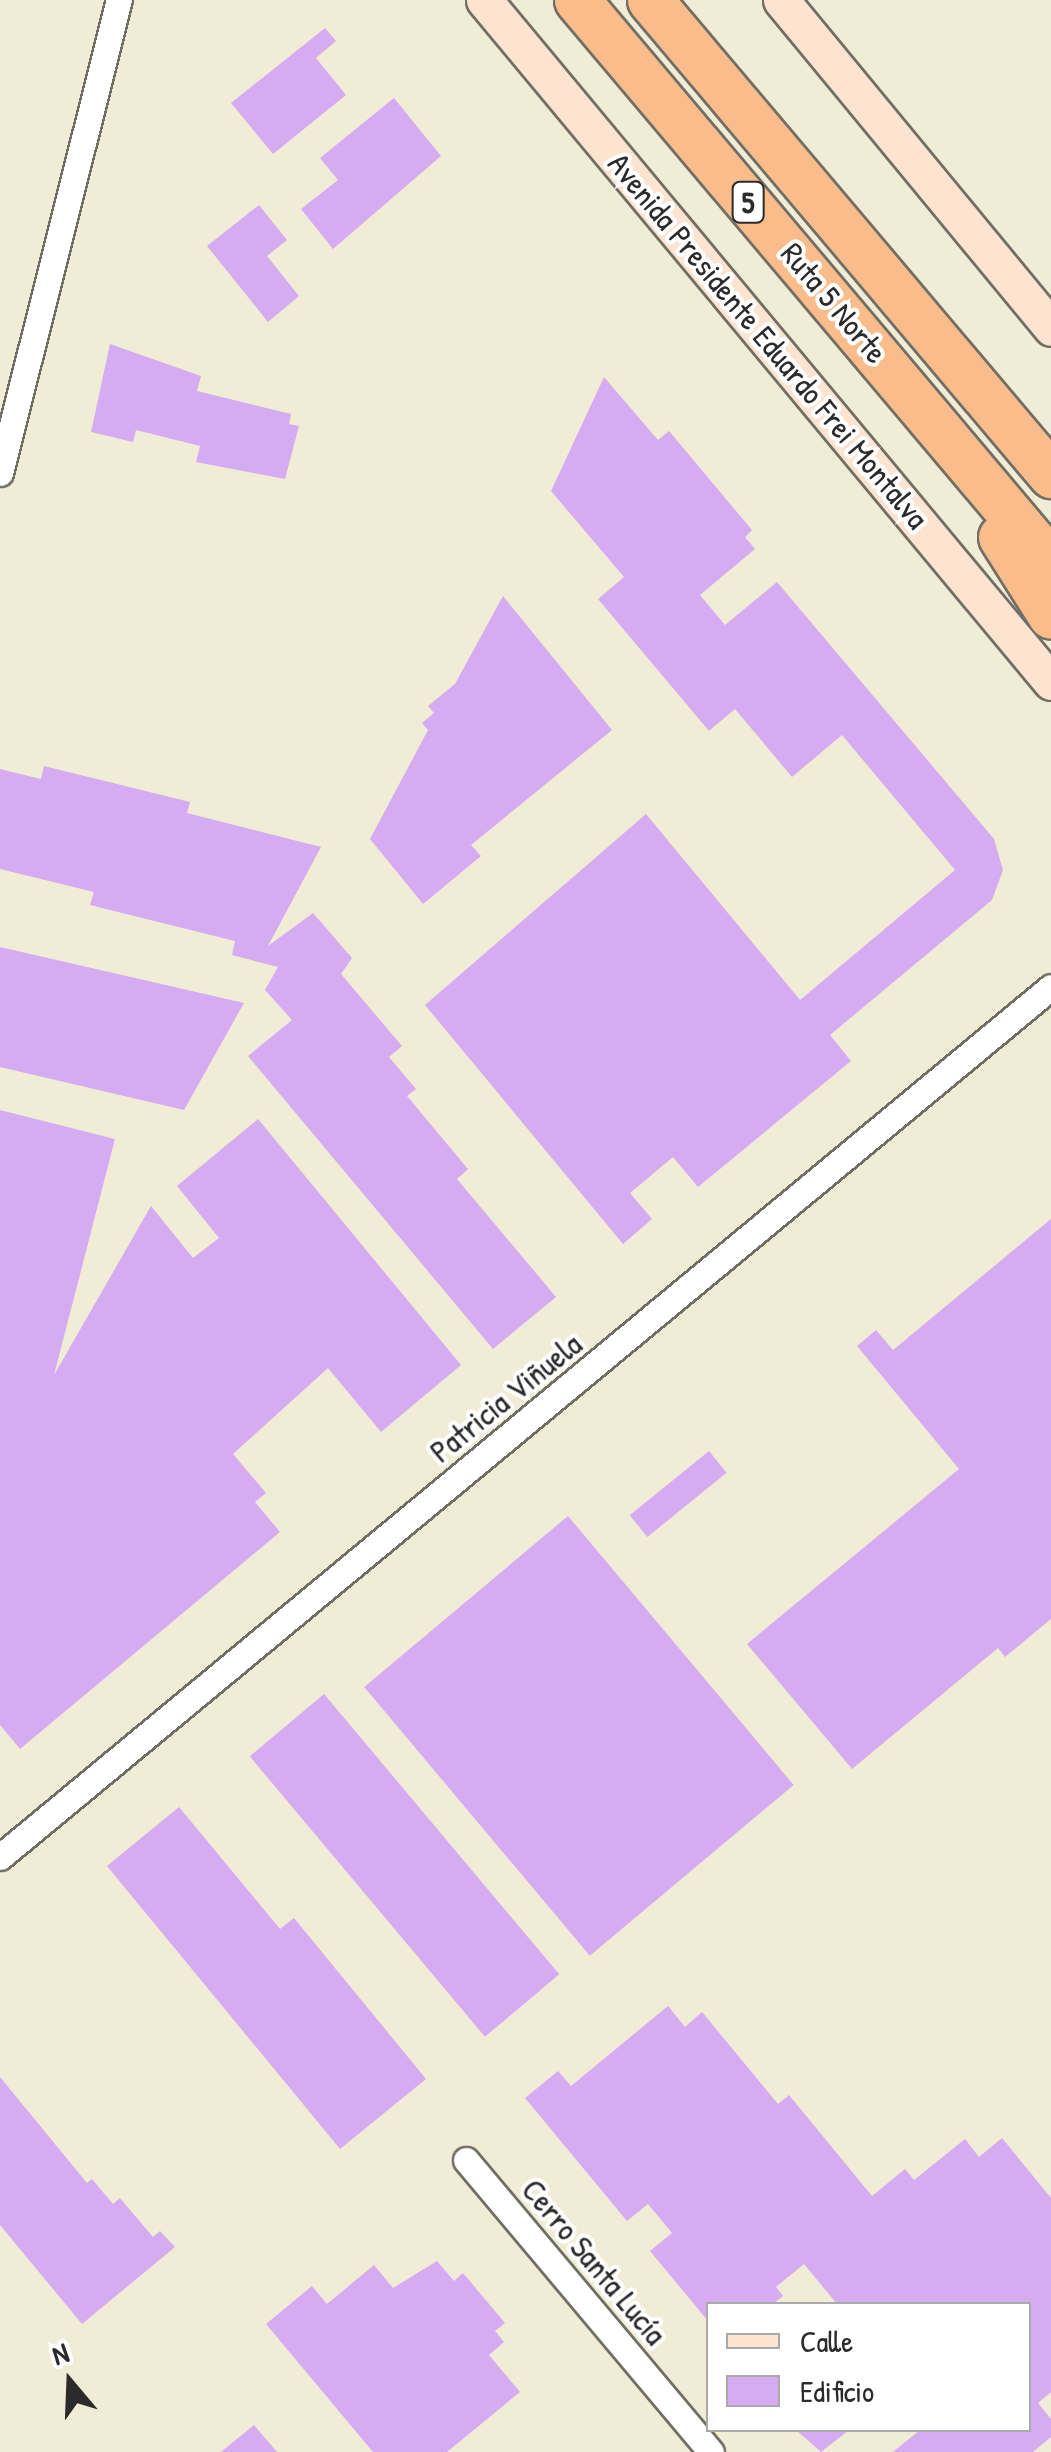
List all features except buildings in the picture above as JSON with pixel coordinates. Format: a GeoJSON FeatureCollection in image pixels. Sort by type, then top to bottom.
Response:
{"type":"FeatureCollection","features":[{"type":"Feature","properties":{"kind":"highway","name":"Ruta 5 Norte"},"geometry":{"type":"LineString","coordinates":[[577,0],[1051,562]]}},
{"type":"Feature","properties":{"kind":"highway","name":"Ruta 5 Norte"},"geometry":{"type":"LineString","coordinates":[[650,0],[1051,475]]}},
{"type":"Feature","properties":{"kind":"highway"},"geometry":{"type":"LineString","coordinates":[[924,322],[1051,432]]}},
{"type":"Feature","properties":{"kind":"highway"},"geometry":{"type":"LineString","coordinates":[[920,403],[1051,616]]}},
{"type":"Feature","properties":{"kind":"main road","name":"Avenida Presidente Eduardo Frei Montalva"},"geometry":{"type":"LineString","coordinates":[[484,0],[1051,682]]}},
{"type":"Feature","properties":{"kind":"main road"},"geometry":{"type":"LineString","coordinates":[[781,0],[1051,328]]}},
{"type":"Feature","properties":{"kind":"street"},"geometry":{"type":"LineString","coordinates":[[0,473],[119,0]]}},
{"type":"Feature","properties":{"kind":"street","name":"Patricia Viñuela"},"geometry":{"type":"LineString","coordinates":[[0,1858],[1051,987]]}},
{"type":"Feature","properties":{"kind":"street","name":"Cerro Santa Lucía"},"geometry":{"type":"LineString","coordinates":[[466,2160],[712,2452]]}}]}
